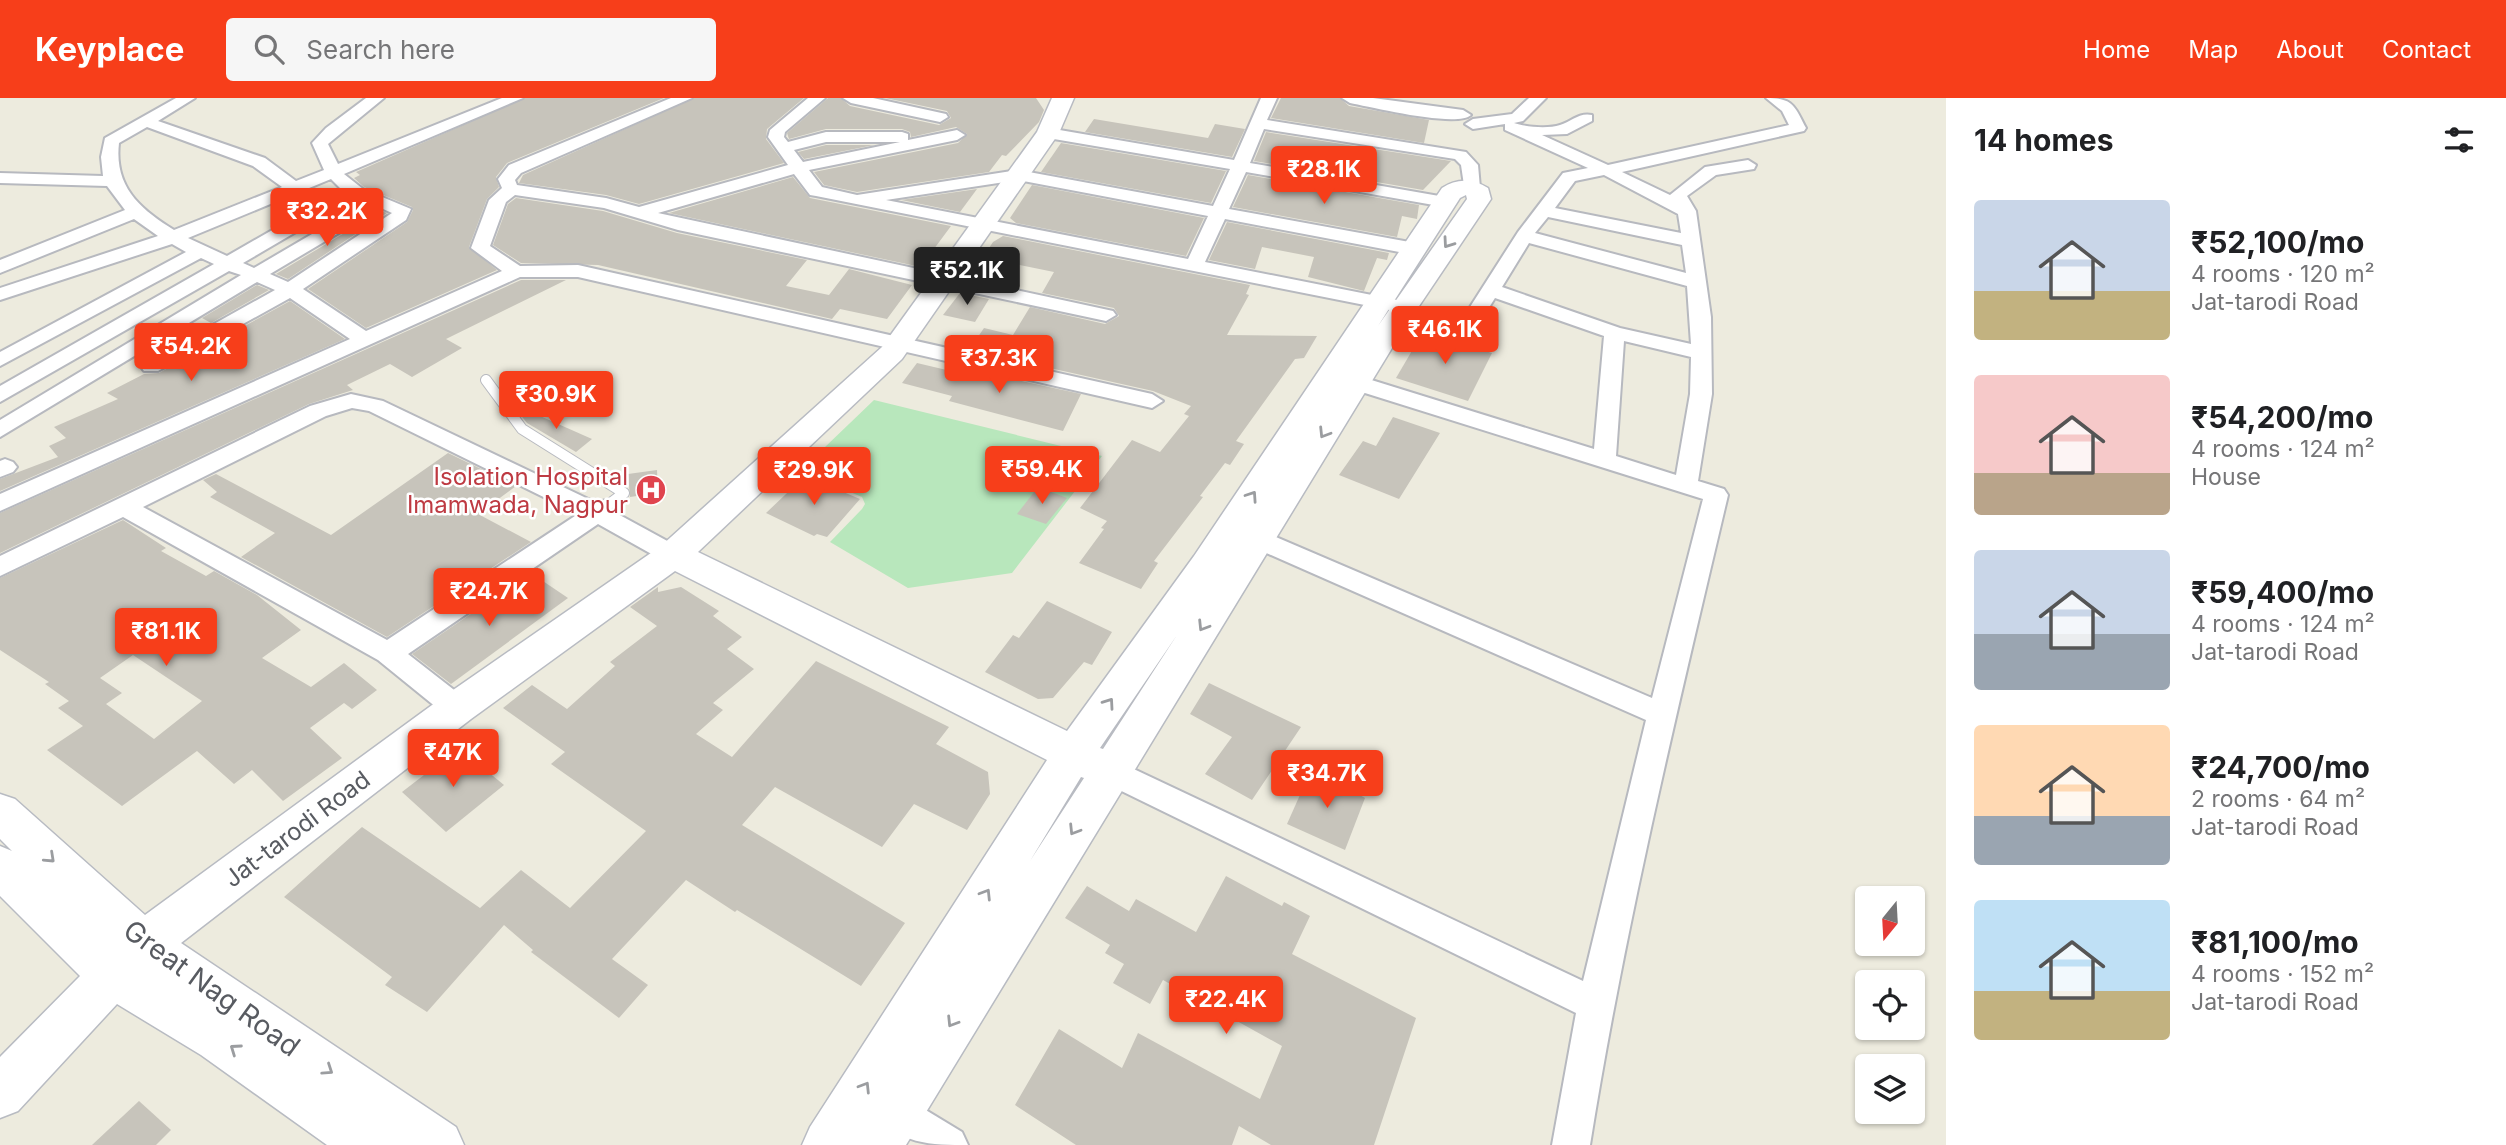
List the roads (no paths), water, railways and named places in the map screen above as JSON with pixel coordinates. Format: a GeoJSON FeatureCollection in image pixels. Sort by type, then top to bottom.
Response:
{"type":"FeatureCollection","features":[{"type":"Feature","properties":{"kind":"street"},"geometry":{"type":"LineString","coordinates":[[187,98],[152,112],[111,141],[109,159],[113,181],[135,212],[174,237],[289,290],[364,340]]}},
{"type":"Feature","properties":{"kind":"street"},"geometry":{"type":"LineString","coordinates":[[151,367],[289,290],[400,216],[402,209],[352,192],[331,171],[320,144],[332,131],[376,98]]}},
{"type":"Feature","properties":{"kind":"street"},"geometry":{"type":"LineString","coordinates":[[0,293],[174,237],[516,98]]}},
{"type":"Feature","properties":{"kind":"street"},"geometry":{"type":"LineString","coordinates":[[511,189],[506,179],[515,169],[684,98]]}},
{"type":"Feature","properties":{"kind":"street"},"geometry":{"type":"LineString","coordinates":[[817,98],[778,131],[776,136],[816,191],[1393,305]]}},
{"type":"Feature","properties":{"kind":"street"},"geometry":{"type":"LineString","coordinates":[[852,98],[946,128]]}},
{"type":"Feature","properties":{"kind":"street","name":"Jat-tarodi Road"},"geometry":{"type":"LineString","coordinates":[[0,1093],[128,960],[457,708],[673,555],[901,342],[1048,133],[1063,98]]}},
{"type":"Feature","properties":{"kind":"street"},"geometry":{"type":"LineString","coordinates":[[1195,266],[1269,98]]}},
{"type":"Feature","properties":{"kind":"street"},"geometry":{"type":"LineString","coordinates":[[1350,98],[1468,119],[1561,131],[1586,118]]}},
{"type":"Feature","properties":{"kind":"street"},"geometry":{"type":"LineString","coordinates":[[1393,305],[1415,249],[1459,182],[1468,119],[1451,98]]}},
{"type":"Feature","properties":{"kind":"street"},"geometry":{"type":"LineString","coordinates":[[1508,123],[1538,98]]}},
{"type":"Feature","properties":{"kind":"street"},"geometry":{"type":"LineString","coordinates":[[1473,318],[1524,236],[1569,177],[1699,152],[1798,128],[1781,99]]}},
{"type":"Feature","properties":{"kind":"street"},"geometry":{"type":"LineString","coordinates":[[152,112],[260,162],[293,187]]}},
{"type":"Feature","properties":{"kind":"street"},"geometry":{"type":"LineString","coordinates":[[828,1145],[1093,763],[1393,305],[1479,199],[1479,193],[1459,182],[1256,123]]}},
{"type":"Feature","properties":{"kind":"street"},"geometry":{"type":"LineString","coordinates":[[1508,123],[1687,211]]}},
{"type":"Feature","properties":{"kind":"street"},"geometry":{"type":"LineString","coordinates":[[643,212],[946,128]]}},
{"type":"Feature","properties":{"kind":"street"},"geometry":{"type":"LineString","coordinates":[[784,148],[826,137],[908,138],[946,128]]}},
{"type":"Feature","properties":{"kind":"street"},"geometry":{"type":"LineString","coordinates":[[1048,133],[1240,166],[1459,182]]}},
{"type":"Feature","properties":{"kind":"street"},"geometry":{"type":"LineString","coordinates":[[1686,486],[1701,394],[1701,353],[1687,211],[1678,195],[1711,171],[1748,165]]}},
{"type":"Feature","properties":{"kind":"street"},"geometry":{"type":"LineString","coordinates":[[857,200],[997,176],[1018,175],[1415,249]]}},
{"type":"Feature","properties":{"kind":"street"},"geometry":{"type":"LineString","coordinates":[[0,178],[20,181],[113,181]]}},
{"type":"Feature","properties":{"kind":"street"},"geometry":{"type":"LineString","coordinates":[[516,272],[480,248],[498,200],[511,189],[606,203],[643,212],[678,225],[1106,315]]}},
{"type":"Feature","properties":{"kind":"street"},"geometry":{"type":"LineString","coordinates":[[0,395],[352,192]]}},
{"type":"Feature","properties":{"kind":"street"},"geometry":{"type":"LineString","coordinates":[[0,430],[379,202]]}},
{"type":"Feature","properties":{"kind":"street"},"geometry":{"type":"LineString","coordinates":[[1545,211],[1691,241]]}},
{"type":"Feature","properties":{"kind":"street"},"geometry":{"type":"LineString","coordinates":[[0,267],[135,212]]}},
{"type":"Feature","properties":{"kind":"street"},"geometry":{"type":"LineString","coordinates":[[1524,236],[1696,282]]}},
{"type":"Feature","properties":{"kind":"street"},"geometry":{"type":"LineString","coordinates":[[0,360],[202,250]]}},
{"type":"Feature","properties":{"kind":"street"},"geometry":{"type":"LineString","coordinates":[[0,503],[516,272],[542,269],[578,271],[901,342],[1152,401]]}},
{"type":"Feature","properties":{"kind":"street"},"geometry":{"type":"LineString","coordinates":[[1492,290],[1615,333],[1701,353]]}},
{"type":"Feature","properties":{"kind":"street"},"geometry":{"type":"LineString","coordinates":[[1604,461],[1615,333]]}},
{"type":"Feature","properties":{"kind":"street"},"geometry":{"type":"LineString","coordinates":[[1347,376],[1716,495],[1661,714],[1595,1004],[1571,1145]]}},
{"type":"Feature","properties":{"kind":"street"},"geometry":{"type":"LineString","coordinates":[[0,567],[318,411],[351,401],[375,406],[597,513],[673,555],[1093,763],[1595,1004]]}},
{"type":"Feature","properties":{"kind":"street"},"geometry":{"type":"LineString","coordinates":[[124,507],[388,653],[457,708]]}},
{"type":"Feature","properties":{"kind":"street"},"geometry":{"type":"LineString","coordinates":[[388,653],[597,513]]}},
{"type":"Feature","properties":{"kind":"street"},"geometry":{"type":"LineString","coordinates":[[1244,533],[1661,714]]}},
{"type":"Feature","properties":{"kind":"street"},"geometry":{"type":"LineString","coordinates":[[949,1145],[886,1128],[1093,763]]}},
{"type":"Feature","properties":{"kind":"street","name":"Great Nag Road"},"geometry":{"type":"LineString","coordinates":[[0,812],[128,960],[218,1038],[371,1145]]}},
{"type":"Feature","properties":{"kind":"street","name":"Great Nag Road"},"geometry":{"type":"LineString","coordinates":[[6,879],[128,960],[438,1145]]}},
{"type":"Feature","properties":{"kind":"lane"},"geometry":{"type":"LineString","coordinates":[[486,380],[522,429],[624,494],[597,513]]}},
{"type":"Feature","properties":{"kind":"place","name":"Isolation Hospital Imamwada, Nagpur"},"geometry":{"type":"Point","coordinates":[651,490]}}]}
